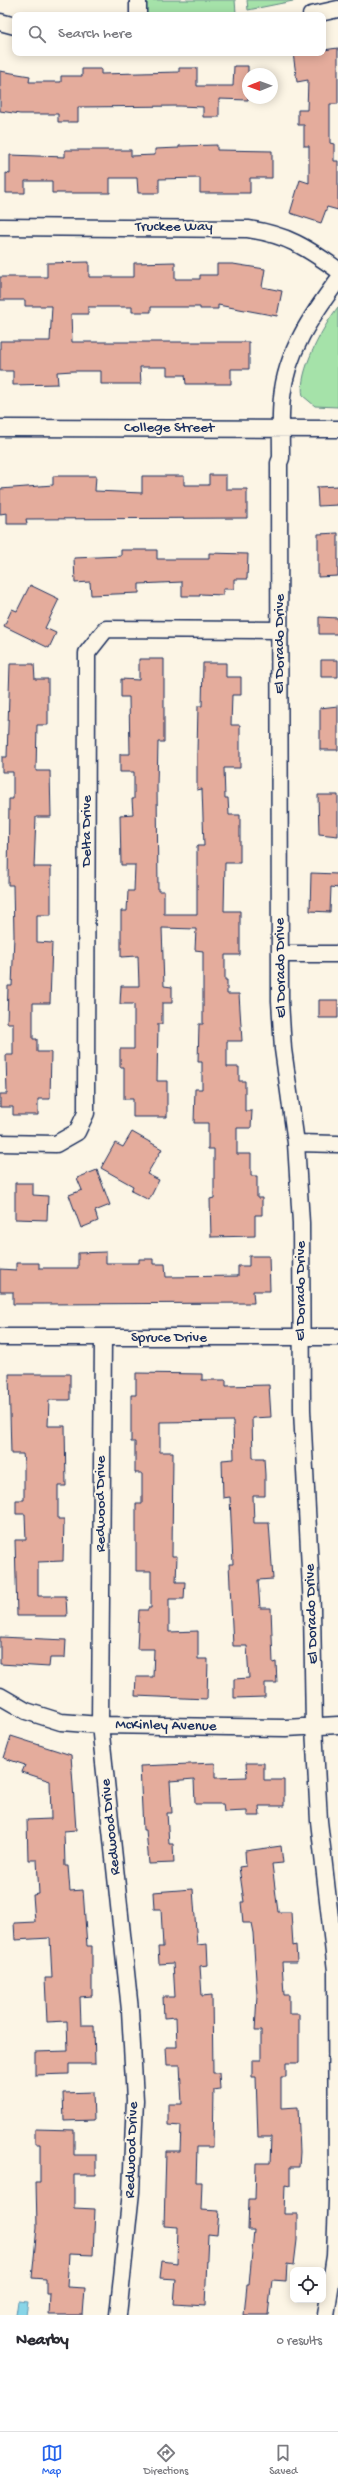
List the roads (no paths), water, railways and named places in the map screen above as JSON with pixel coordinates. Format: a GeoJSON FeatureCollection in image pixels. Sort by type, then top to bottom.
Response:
{"type":"FeatureCollection","features":[{"type":"Feature","properties":{"kind":"street"},"geometry":{"type":"LineString","coordinates":[[138,0],[138,12]]}},
{"type":"Feature","properties":{"kind":"street"},"geometry":{"type":"LineString","coordinates":[[324,12],[338,9]]}},
{"type":"Feature","properties":{"kind":"street"},"geometry":{"type":"LineString","coordinates":[[0,22],[12,25]]}},
{"type":"Feature","properties":{"kind":"street","name":"Truckee Way"},"geometry":{"type":"LineString","coordinates":[[0,227],[248,229],[264,231],[299,243],[338,270]]}},
{"type":"Feature","properties":{"kind":"street","name":"El Dorado Drive"},"geometry":{"type":"LineString","coordinates":[[326,2315],[335,2256],[337,2207],[336,1971],[319,1820],[314,1727],[312,1609],[302,1410],[301,1223],[296,1143],[282,1049],[280,954],[279,464],[282,428],[282,396],[288,365],[314,313],[338,280]]}},
{"type":"Feature","properties":{"kind":"street","name":"College Street"},"geometry":{"type":"LineString","coordinates":[[0,428],[338,429]]}},
{"type":"Feature","properties":{"kind":"street","name":"Delta Drive"},"geometry":{"type":"LineString","coordinates":[[0,1142],[56,1144],[77,1132],[86,1113],[87,654],[106,629],[280,630]]}},
{"type":"Feature","properties":{"kind":"street"},"geometry":{"type":"LineString","coordinates":[[280,954],[338,954]]}},
{"type":"Feature","properties":{"kind":"street"},"geometry":{"type":"LineString","coordinates":[[296,1143],[338,1144]]}},
{"type":"Feature","properties":{"kind":"street","name":"Spruce Drive"},"geometry":{"type":"LineString","coordinates":[[0,1337],[338,1337]]}},
{"type":"Feature","properties":{"kind":"street","name":"Redwood Drive"},"geometry":{"type":"LineString","coordinates":[[102,1338],[100,1725],[130,2010],[135,2100],[131,2192],[118,2315]]}},
{"type":"Feature","properties":{"kind":"street","name":"McKinley Avenue"},"geometry":{"type":"LineString","coordinates":[[0,1696],[33,1713],[61,1722],[100,1725],[314,1727],[338,1725]]}},
{"type":"Feature","properties":{"kind":"water"},"geometry":{"type":"Polygon","coordinates":[[[18,2301],[28,2302],[26,2315],[16,2315],[18,2301]]]}}]}
